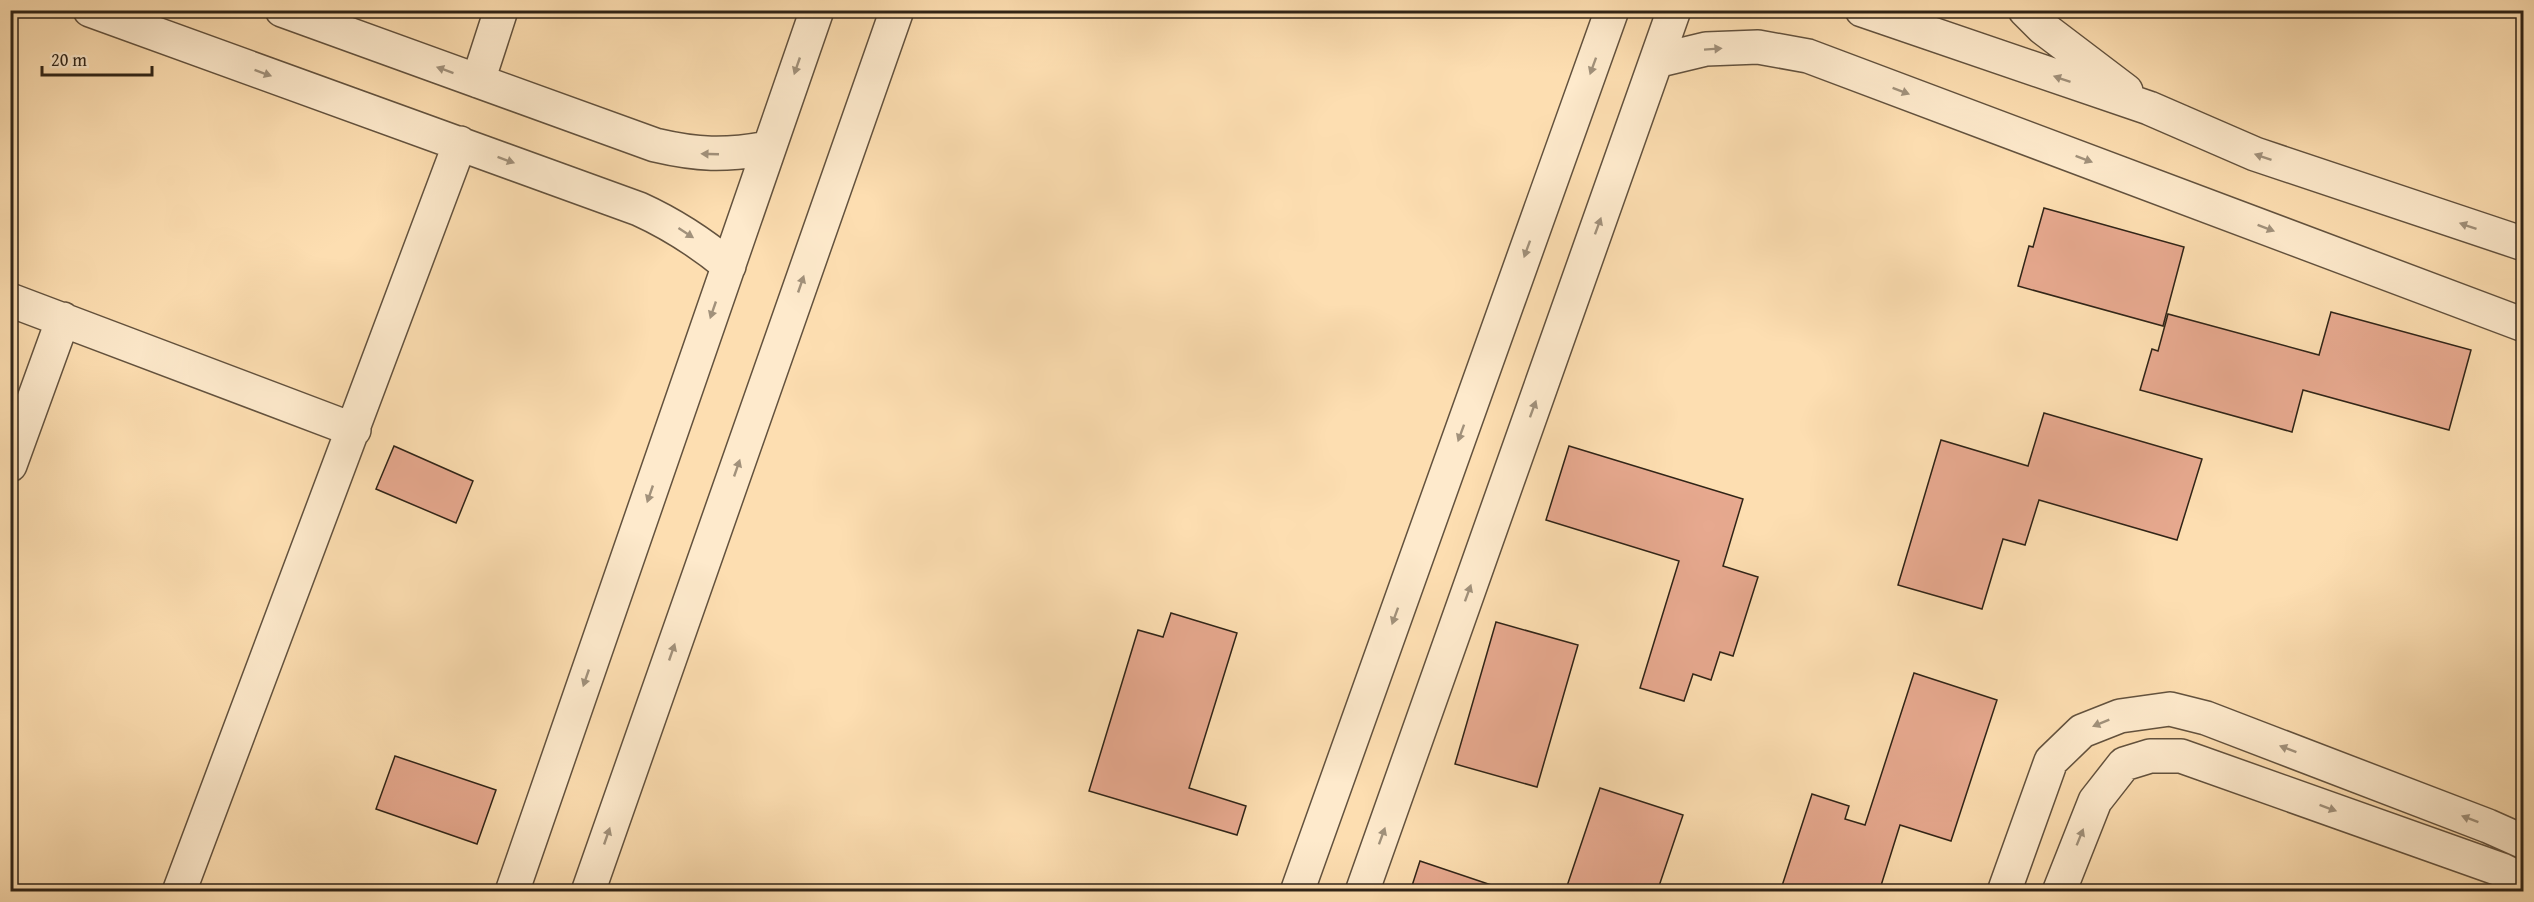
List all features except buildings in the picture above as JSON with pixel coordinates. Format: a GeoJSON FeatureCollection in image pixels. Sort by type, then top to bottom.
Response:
{"type":"FeatureCollection","features":[{"type":"Feature","properties":{"kind":"street"},"geometry":{"type":"LineString","coordinates":[[90,10],[639,209],[671,224],[701,243],[729,266]]}},
{"type":"Feature","properties":{"kind":"street"},"geometry":{"type":"LineString","coordinates":[[282,10],[655,145],[692,153],[711,154],[731,154],[768,148]]}},
{"type":"Feature","properties":{"kind":"street"},"geometry":{"type":"LineString","coordinates":[[478,81],[501,10]]}},
{"type":"Feature","properties":{"kind":"street"},"geometry":{"type":"LineString","coordinates":[[512,891],[817,10]]}},
{"type":"Feature","properties":{"kind":"street"},"geometry":{"type":"LineString","coordinates":[[588,891],[897,10]]}},
{"type":"Feature","properties":{"kind":"street"},"geometry":{"type":"LineString","coordinates":[[1297,891],[1612,10]]}},
{"type":"Feature","properties":{"kind":"street"},"geometry":{"type":"LineString","coordinates":[[1362,891],[1674,10]]}},
{"type":"Feature","properties":{"kind":"street"},"geometry":{"type":"LineString","coordinates":[[1862,10],[2149,108],[2255,154],[2523,244]]}},
{"type":"Feature","properties":{"kind":"street"},"geometry":{"type":"LineString","coordinates":[[2025,10],[2043,28],[2149,108]]}},
{"type":"Feature","properties":{"kind":"street"},"geometry":{"type":"LineString","coordinates":[[1656,61],[1707,49],[1737,47],[1758,47],[1808,56],[2523,325]]}},
{"type":"Feature","properties":{"kind":"street"},"geometry":{"type":"LineString","coordinates":[[179,891],[460,143]]}},
{"type":"Feature","properties":{"kind":"street"},"geometry":{"type":"LineString","coordinates":[[10,300],[354,429]]}},
{"type":"Feature","properties":{"kind":"street"},"geometry":{"type":"LineString","coordinates":[[10,465],[63,319]]}},
{"type":"Feature","properties":{"kind":"street"},"geometry":{"type":"LineString","coordinates":[[2004,891],[2051,761],[2082,731],[2120,716],[2170,709],[2217,722],[2488,825],[2523,842]]}},
{"type":"Feature","properties":{"kind":"street"},"geometry":{"type":"LineString","coordinates":[[2059,891],[2095,801],[2124,764],[2150,756],[2181,756],[2502,870],[2523,881]]}}]}
